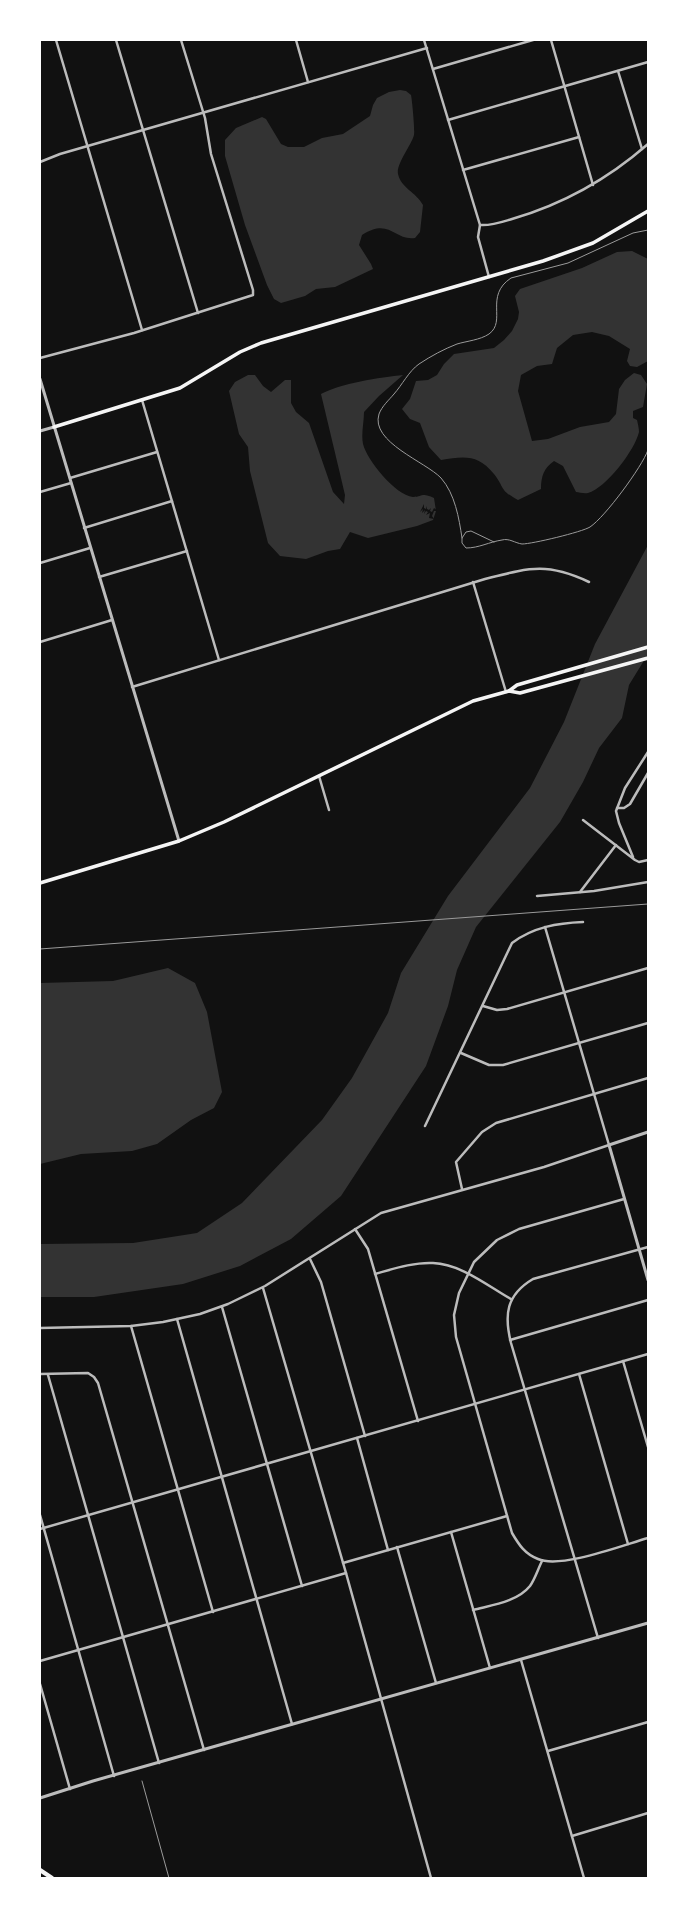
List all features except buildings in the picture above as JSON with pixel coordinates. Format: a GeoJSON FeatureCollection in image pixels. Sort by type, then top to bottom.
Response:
{"type":"FeatureCollection","features":[{"type":"Feature","properties":{"kind":"highway"},"geometry":{"type":"LineString","coordinates":[[40,1870],[52,1878]]}},
{"type":"Feature","properties":{"kind":"main road"},"geometry":{"type":"LineString","coordinates":[[54,427],[180,388],[240,352],[261,343],[490,277],[543,261],[593,243],[648,211]]}},
{"type":"Feature","properties":{"kind":"main road"},"geometry":{"type":"LineString","coordinates":[[508,692],[517,685],[648,648]]}},
{"type":"Feature","properties":{"kind":"main road"},"geometry":{"type":"LineString","coordinates":[[40,883],[179,841],[224,822],[473,700],[508,692],[520,693],[550,686],[648,658]]}},
{"type":"Feature","properties":{"kind":"street"},"geometry":{"type":"LineString","coordinates":[[56,40],[142,330]]}},
{"type":"Feature","properties":{"kind":"street"},"geometry":{"type":"LineString","coordinates":[[116,40],[198,313]]}},
{"type":"Feature","properties":{"kind":"street"},"geometry":{"type":"LineString","coordinates":[[40,358],[142,330],[252,295],[253,290],[211,154],[203,113],[181,40]]}},
{"type":"Feature","properties":{"kind":"street"},"geometry":{"type":"LineString","coordinates":[[296,40],[308,82]]}},
{"type":"Feature","properties":{"kind":"street"},"geometry":{"type":"LineString","coordinates":[[424,40],[480,226],[478,237],[490,277]]}},
{"type":"Feature","properties":{"kind":"street"},"geometry":{"type":"LineString","coordinates":[[433,69],[533,40]]}},
{"type":"Feature","properties":{"kind":"street"},"geometry":{"type":"LineString","coordinates":[[550,40],[593,185]]}},
{"type":"Feature","properties":{"kind":"street"},"geometry":{"type":"LineString","coordinates":[[40,162],[88,146],[426,48]]}},
{"type":"Feature","properties":{"kind":"street"},"geometry":{"type":"LineString","coordinates":[[448,120],[648,62]]}},
{"type":"Feature","properties":{"kind":"street"},"geometry":{"type":"LineString","coordinates":[[618,71],[642,149]]}},
{"type":"Feature","properties":{"kind":"street"},"geometry":{"type":"LineString","coordinates":[[463,170],[579,137]]}},
{"type":"Feature","properties":{"kind":"street"},"geometry":{"type":"LineString","coordinates":[[480,226],[491,225],[562,202],[593,185],[632,158],[648,144]]}},
{"type":"Feature","properties":{"kind":"street"},"geometry":{"type":"LineString","coordinates":[[40,379],[179,841]]}},
{"type":"Feature","properties":{"kind":"street"},"geometry":{"type":"LineString","coordinates":[[142,400],[219,660]]}},
{"type":"Feature","properties":{"kind":"street"},"geometry":{"type":"LineString","coordinates":[[40,431],[54,427]]}},
{"type":"Feature","properties":{"kind":"street"},"geometry":{"type":"LineString","coordinates":[[70,478],[157,452]]}},
{"type":"Feature","properties":{"kind":"street"},"geometry":{"type":"LineString","coordinates":[[40,492],[71,483]]}},
{"type":"Feature","properties":{"kind":"street"},"geometry":{"type":"LineString","coordinates":[[84,528],[172,501]]}},
{"type":"Feature","properties":{"kind":"street"},"geometry":{"type":"LineString","coordinates":[[40,563],[90,548]]}},
{"type":"Feature","properties":{"kind":"street"},"geometry":{"type":"LineString","coordinates":[[99,576],[187,551]]}},
{"type":"Feature","properties":{"kind":"street"},"geometry":{"type":"LineString","coordinates":[[132,687],[474,582],[530,568],[552,569],[573,574],[589,582]]}},
{"type":"Feature","properties":{"kind":"street"},"geometry":{"type":"LineString","coordinates":[[474,582],[508,692]]}},
{"type":"Feature","properties":{"kind":"street"},"geometry":{"type":"LineString","coordinates":[[40,642],[112,620]]}},
{"type":"Feature","properties":{"kind":"street"},"geometry":{"type":"LineString","coordinates":[[633,857],[616,814],[625,788],[648,752]]}},
{"type":"Feature","properties":{"kind":"street"},"geometry":{"type":"LineString","coordinates":[[617,808],[624,808],[630,804],[648,774]]}},
{"type":"Feature","properties":{"kind":"street"},"geometry":{"type":"LineString","coordinates":[[318,775],[329,810]]}},
{"type":"Feature","properties":{"kind":"street"},"geometry":{"type":"LineString","coordinates":[[583,820],[639,862],[648,860]]}},
{"type":"Feature","properties":{"kind":"street"},"geometry":{"type":"LineString","coordinates":[[580,892],[616,846]]}},
{"type":"Feature","properties":{"kind":"street"},"geometry":{"type":"LineString","coordinates":[[537,896],[624,887],[648,882]]}},
{"type":"Feature","properties":{"kind":"street"},"geometry":{"type":"LineString","coordinates":[[425,1126],[512,943],[528,932],[561,923],[583,922]]}},
{"type":"Feature","properties":{"kind":"street"},"geometry":{"type":"LineString","coordinates":[[545,927],[648,1280]]}},
{"type":"Feature","properties":{"kind":"street"},"geometry":{"type":"LineString","coordinates":[[483,1006],[497,1010],[507,1009],[648,968]]}},
{"type":"Feature","properties":{"kind":"street"},"geometry":{"type":"LineString","coordinates":[[461,1053],[489,1065],[503,1065],[648,1023]]}},
{"type":"Feature","properties":{"kind":"street"},"geometry":{"type":"LineString","coordinates":[[462,1190],[456,1162],[482,1132],[496,1123],[648,1078]]}},
{"type":"Feature","properties":{"kind":"street"},"geometry":{"type":"LineString","coordinates":[[40,1328],[131,1326],[176,1319],[222,1307],[262,1288],[381,1213],[544,1167],[648,1132]]}},
{"type":"Feature","properties":{"kind":"street"},"geometry":{"type":"LineString","coordinates":[[624,1199],[514,1231],[497,1240],[483,1252],[466,1274],[459,1293],[454,1324],[456,1337],[512,1534],[520,1546],[528,1554],[542,1561],[550,1562],[574,1559],[648,1538]]}},
{"type":"Feature","properties":{"kind":"street"},"geometry":{"type":"LineString","coordinates":[[355,1229],[368,1249],[418,1421]]}},
{"type":"Feature","properties":{"kind":"street"},"geometry":{"type":"LineString","coordinates":[[598,1638],[510,1340],[507,1321],[511,1299],[521,1288],[533,1279],[648,1247]]}},
{"type":"Feature","properties":{"kind":"street"},"geometry":{"type":"LineString","coordinates":[[310,1259],[321,1282],[365,1436]]}},
{"type":"Feature","properties":{"kind":"street"},"geometry":{"type":"LineString","coordinates":[[375,1274],[400,1267],[432,1263],[454,1267],[511,1299]]}},
{"type":"Feature","properties":{"kind":"street"},"geometry":{"type":"LineString","coordinates":[[262,1288],[346,1573],[431,1878]]}},
{"type":"Feature","properties":{"kind":"street"},"geometry":{"type":"LineString","coordinates":[[510,1340],[648,1300]]}},
{"type":"Feature","properties":{"kind":"street"},"geometry":{"type":"LineString","coordinates":[[222,1307],[302,1586]]}},
{"type":"Feature","properties":{"kind":"street"},"geometry":{"type":"LineString","coordinates":[[176,1319],[292,1725]]}},
{"type":"Feature","properties":{"kind":"street"},"geometry":{"type":"LineString","coordinates":[[131,1326],[213,1612]]}},
{"type":"Feature","properties":{"kind":"street"},"geometry":{"type":"LineString","coordinates":[[40,1529],[648,1354]]}},
{"type":"Feature","properties":{"kind":"street"},"geometry":{"type":"LineString","coordinates":[[623,1361],[648,1447]]}},
{"type":"Feature","properties":{"kind":"street"},"geometry":{"type":"LineString","coordinates":[[40,1374],[84,1373],[94,1377],[98,1383],[204,1751]]}},
{"type":"Feature","properties":{"kind":"street"},"geometry":{"type":"LineString","coordinates":[[579,1374],[628,1544]]}},
{"type":"Feature","properties":{"kind":"street"},"geometry":{"type":"LineString","coordinates":[[48,1375],[159,1763]]}},
{"type":"Feature","properties":{"kind":"street"},"geometry":{"type":"LineString","coordinates":[[357,1438],[388,1550]]}},
{"type":"Feature","properties":{"kind":"street"},"geometry":{"type":"LineString","coordinates":[[40,1515],[114,1776]]}},
{"type":"Feature","properties":{"kind":"street"},"geometry":{"type":"LineString","coordinates":[[343,1563],[507,1516]]}},
{"type":"Feature","properties":{"kind":"street"},"geometry":{"type":"LineString","coordinates":[[451,1532],[490,1668]]}},
{"type":"Feature","properties":{"kind":"street"},"geometry":{"type":"LineString","coordinates":[[397,1547],[436,1684]]}},
{"type":"Feature","properties":{"kind":"street"},"geometry":{"type":"LineString","coordinates":[[473,1610],[506,1601],[524,1591],[530,1585],[542,1561]]}},
{"type":"Feature","properties":{"kind":"street"},"geometry":{"type":"LineString","coordinates":[[40,1662],[346,1573]]}},
{"type":"Feature","properties":{"kind":"street"},"geometry":{"type":"LineString","coordinates":[[40,1798],[648,1623]]}},
{"type":"Feature","properties":{"kind":"street"},"geometry":{"type":"LineString","coordinates":[[521,1660],[584,1878]]}},
{"type":"Feature","properties":{"kind":"street"},"geometry":{"type":"LineString","coordinates":[[40,1684],[70,1789]]}},
{"type":"Feature","properties":{"kind":"street"},"geometry":{"type":"LineString","coordinates":[[548,1751],[648,1722]]}},
{"type":"Feature","properties":{"kind":"street"},"geometry":{"type":"LineString","coordinates":[[572,1836],[648,1813]]}},
{"type":"Feature","properties":{"kind":"shaded area"},"geometry":{"type":"Polygon","coordinates":[[[400,90],[406,91],[411,95],[414,135],[401,160],[398,174],[405,187],[417,197],[423,205],[420,232],[415,238],[408,238],[386,229],[379,228],[371,230],[362,235],[359,245],[373,269],[335,287],[316,289],[305,296],[281,303],[274,299],[267,285],[245,225],[225,156],[225,140],[236,128],[262,117],[266,119],[281,144],[288,147],[304,147],[322,138],[343,134],[370,116],[377,98],[389,92],[400,90]]]}},
{"type":"Feature","properties":{"kind":"shaded area"},"geometry":{"type":"Polygon","coordinates":[[[632,251],[648,259],[648,361],[637,367],[630,366],[627,361],[630,349],[609,336],[592,332],[573,335],[557,348],[552,364],[537,366],[521,375],[518,391],[532,441],[548,439],[580,427],[609,422],[616,414],[619,389],[625,380],[634,373],[641,375],[647,384],[643,407],[633,411],[633,418],[637,420],[639,432],[626,458],[611,476],[595,490],[588,493],[576,492],[563,466],[554,461],[548,466],[544,473],[541,489],[518,500],[505,491],[494,474],[482,463],[464,457],[441,460],[429,447],[420,423],[410,419],[402,409],[410,399],[416,381],[428,380],[437,375],[444,364],[454,354],[494,348],[504,340],[512,331],[518,319],[519,312],[515,296],[520,289],[582,268],[617,252],[632,251]]]}},
{"type":"Feature","properties":{"kind":"shaded area"},"geometry":{"type":"Polygon","coordinates":[[[248,375],[255,375],[263,386],[271,392],[285,380],[291,380],[291,403],[296,412],[309,423],[333,492],[344,504],[345,495],[321,394],[349,384],[403,375],[379,396],[364,412],[362,440],[370,459],[390,484],[406,495],[416,497],[424,495],[434,498],[436,511],[433,520],[417,526],[368,538],[350,532],[340,549],[328,551],[306,559],[280,556],[268,543],[250,471],[248,447],[239,434],[229,391],[235,382],[248,375]]]}},
{"type":"Feature","properties":{"kind":"shaded area"},"geometry":{"type":"Polygon","coordinates":[[[648,545],[648,654],[629,685],[622,718],[599,748],[583,782],[560,822],[476,927],[457,970],[448,1006],[426,1066],[341,1196],[291,1239],[240,1266],[183,1284],[94,1297],[40,1297],[40,1244],[133,1243],[197,1233],[242,1203],[322,1120],[352,1078],[388,1013],[401,973],[448,896],[530,788],[564,722],[595,644],[648,545]]]}},
{"type":"Feature","properties":{"kind":"shaded area"},"geometry":{"type":"Polygon","coordinates":[[[168,968],[195,983],[207,1012],[222,1092],[214,1108],[191,1120],[157,1144],[132,1151],[81,1154],[40,1164],[40,983],[113,981],[168,968]]]}},
{"type":"Feature","properties":{"kind":"pier"},"geometry":{"type":"Polygon","coordinates":[[[424,504],[424,508],[426,509],[427,506],[427,509],[429,510],[431,508],[430,511],[432,512],[434,508],[438,511],[434,511],[432,516],[434,519],[429,518],[430,513],[426,515],[428,512],[426,511],[424,514],[425,510],[422,513],[423,509],[420,512],[424,504]]]}},
{"type":"Feature","properties":{"kind":"railway"},"geometry":{"type":"LineString","coordinates":[[462,538],[456,506],[446,484],[434,472],[401,450],[383,434],[378,424],[379,414],[382,408],[412,370],[419,364],[452,346],[485,336],[494,329],[499,293],[503,285],[511,278],[568,263],[633,233],[648,230]]}},
{"type":"Feature","properties":{"kind":"railway"},"geometry":{"type":"LineString","coordinates":[[494,542],[471,531],[466,532],[462,538],[462,543],[466,548],[505,540],[522,544],[557,537],[590,527],[597,522],[622,491],[639,468],[648,450]]}},
{"type":"Feature","properties":{"kind":"railway"},"geometry":{"type":"LineString","coordinates":[[40,949],[648,904]]}},
{"type":"Feature","properties":{"kind":"railway"},"geometry":{"type":"LineString","coordinates":[[142,1781],[169,1878]]}}]}
